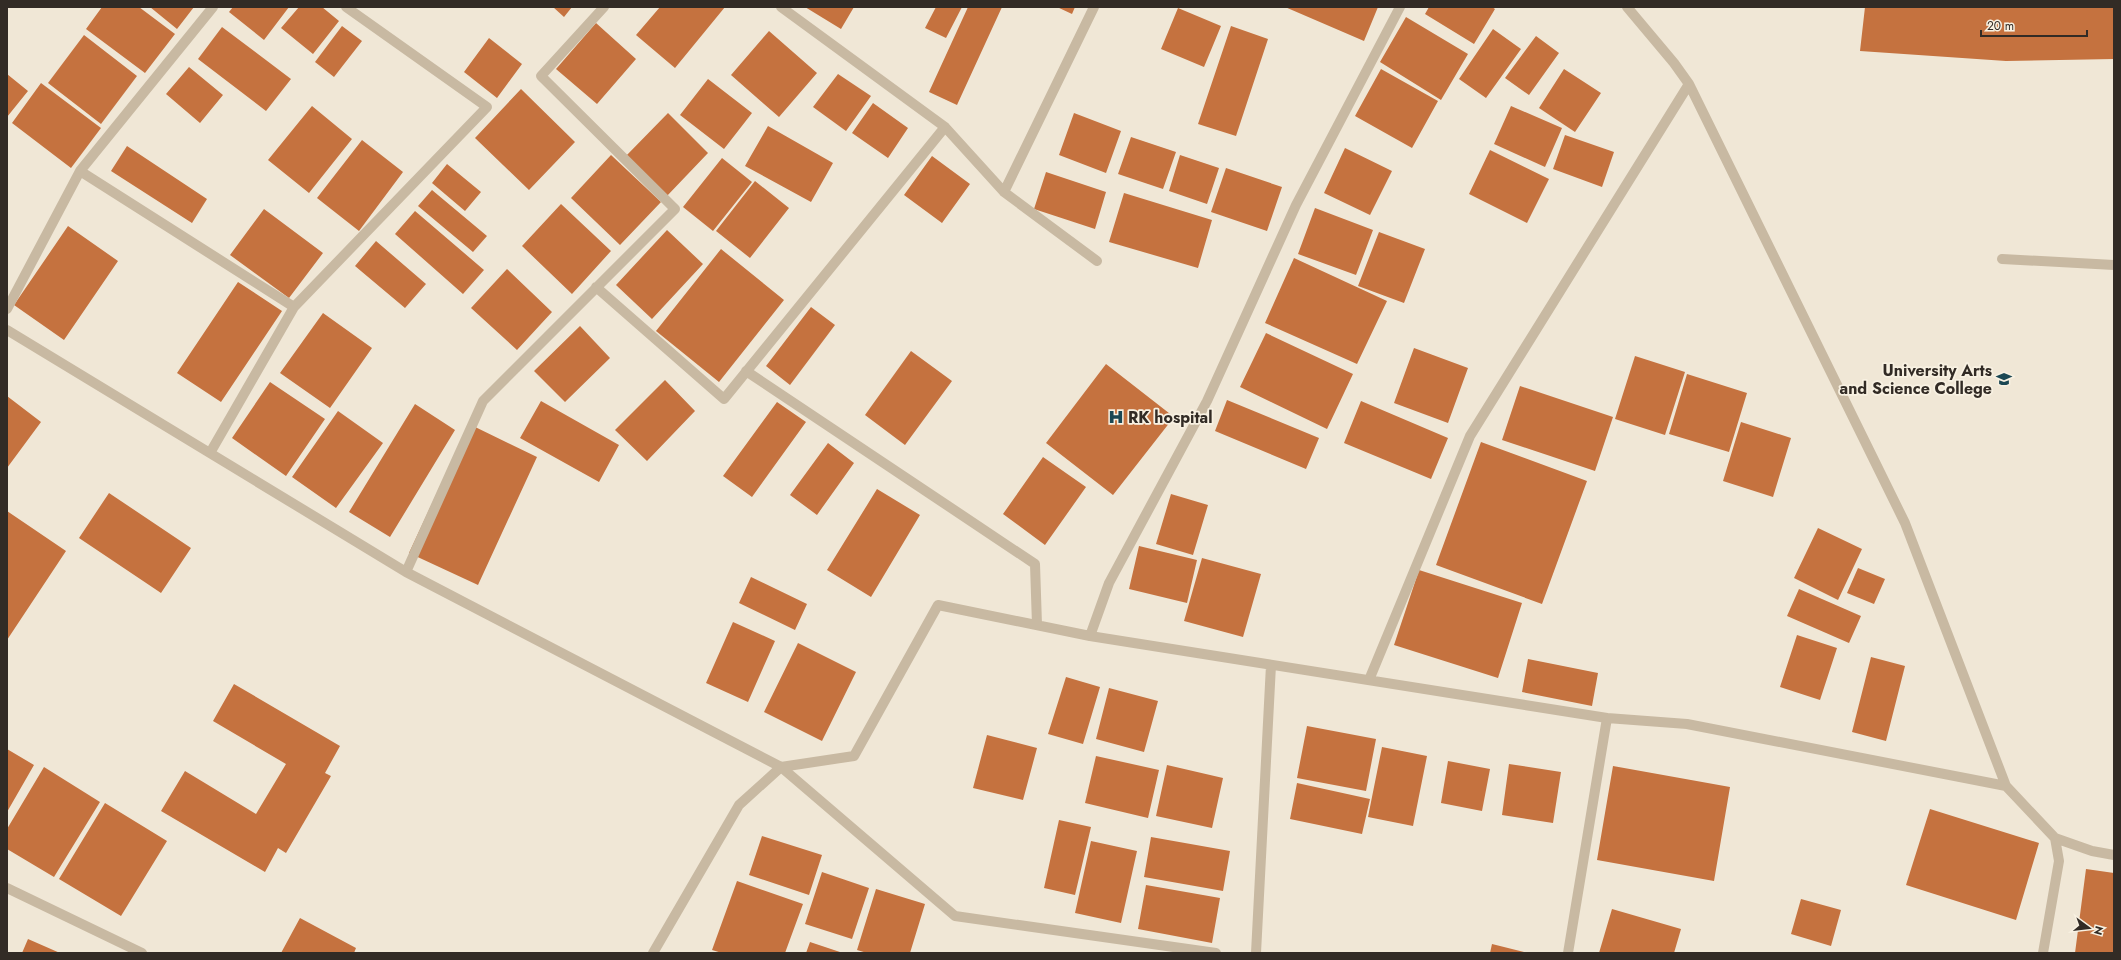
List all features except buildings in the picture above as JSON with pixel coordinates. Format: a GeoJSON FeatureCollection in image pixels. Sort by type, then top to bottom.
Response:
{"type":"FeatureCollection","features":[{"type":"Feature","properties":{"kind":"street"},"geometry":{"type":"LineString","coordinates":[[7,309],[80,171],[213,7]]}},
{"type":"Feature","properties":{"kind":"street"},"geometry":{"type":"LineString","coordinates":[[210,453],[294,307],[487,107],[346,7]]}},
{"type":"Feature","properties":{"kind":"street"},"geometry":{"type":"LineString","coordinates":[[406,572],[483,401],[675,209],[541,76],[604,7]]}},
{"type":"Feature","properties":{"kind":"street"},"geometry":{"type":"LineString","coordinates":[[781,7],[945,128],[1004,192],[1098,261]]}},
{"type":"Feature","properties":{"kind":"street"},"geometry":{"type":"LineString","coordinates":[[1004,192],[1094,7]]}},
{"type":"Feature","properties":{"kind":"street"},"geometry":{"type":"LineString","coordinates":[[1090,636],[1109,583],[1207,401],[1296,205],[1400,7]]}},
{"type":"Feature","properties":{"kind":"street"},"geometry":{"type":"LineString","coordinates":[[1626,7],[1674,63],[1688,84],[1905,523],[2006,786],[2055,838],[2092,851],[2114,855]]}},
{"type":"Feature","properties":{"kind":"street"},"geometry":{"type":"LineString","coordinates":[[1369,680],[1470,436],[1688,84]]}},
{"type":"Feature","properties":{"kind":"street"},"geometry":{"type":"LineString","coordinates":[[596,287],[724,399],[945,128]]}},
{"type":"Feature","properties":{"kind":"street"},"geometry":{"type":"LineString","coordinates":[[80,171],[294,307]]}},
{"type":"Feature","properties":{"kind":"street"},"geometry":{"type":"LineString","coordinates":[[2002,259],[2114,265]]}},
{"type":"Feature","properties":{"kind":"street"},"geometry":{"type":"LineString","coordinates":[[7,330],[406,572],[781,767],[955,916],[1216,953]]}},
{"type":"Feature","properties":{"kind":"street"},"geometry":{"type":"LineString","coordinates":[[746,371],[1035,564],[1037,625]]}},
{"type":"Feature","properties":{"kind":"street"},"geometry":{"type":"LineString","coordinates":[[653,953],[739,805],[781,767],[854,756],[938,605],[1090,636],[1271,665],[1607,718],[1687,724],[2006,786]]}},
{"type":"Feature","properties":{"kind":"street"},"geometry":{"type":"LineString","coordinates":[[1256,953],[1271,665]]}},
{"type":"Feature","properties":{"kind":"street"},"geometry":{"type":"LineString","coordinates":[[1568,953],[1607,718]]}},
{"type":"Feature","properties":{"kind":"street"},"geometry":{"type":"LineString","coordinates":[[2043,953],[2059,862],[2055,838]]}},
{"type":"Feature","properties":{"kind":"street"},"geometry":{"type":"LineString","coordinates":[[7,888],[129,950],[142,953]]}},
{"type":"Feature","properties":{"kind":"place","name":"University Arts and Science College"},"geometry":{"type":"Point","coordinates":[2004,379]}},
{"type":"Feature","properties":{"kind":"place","name":"RK hospital"},"geometry":{"type":"Point","coordinates":[1116,417]}}]}
